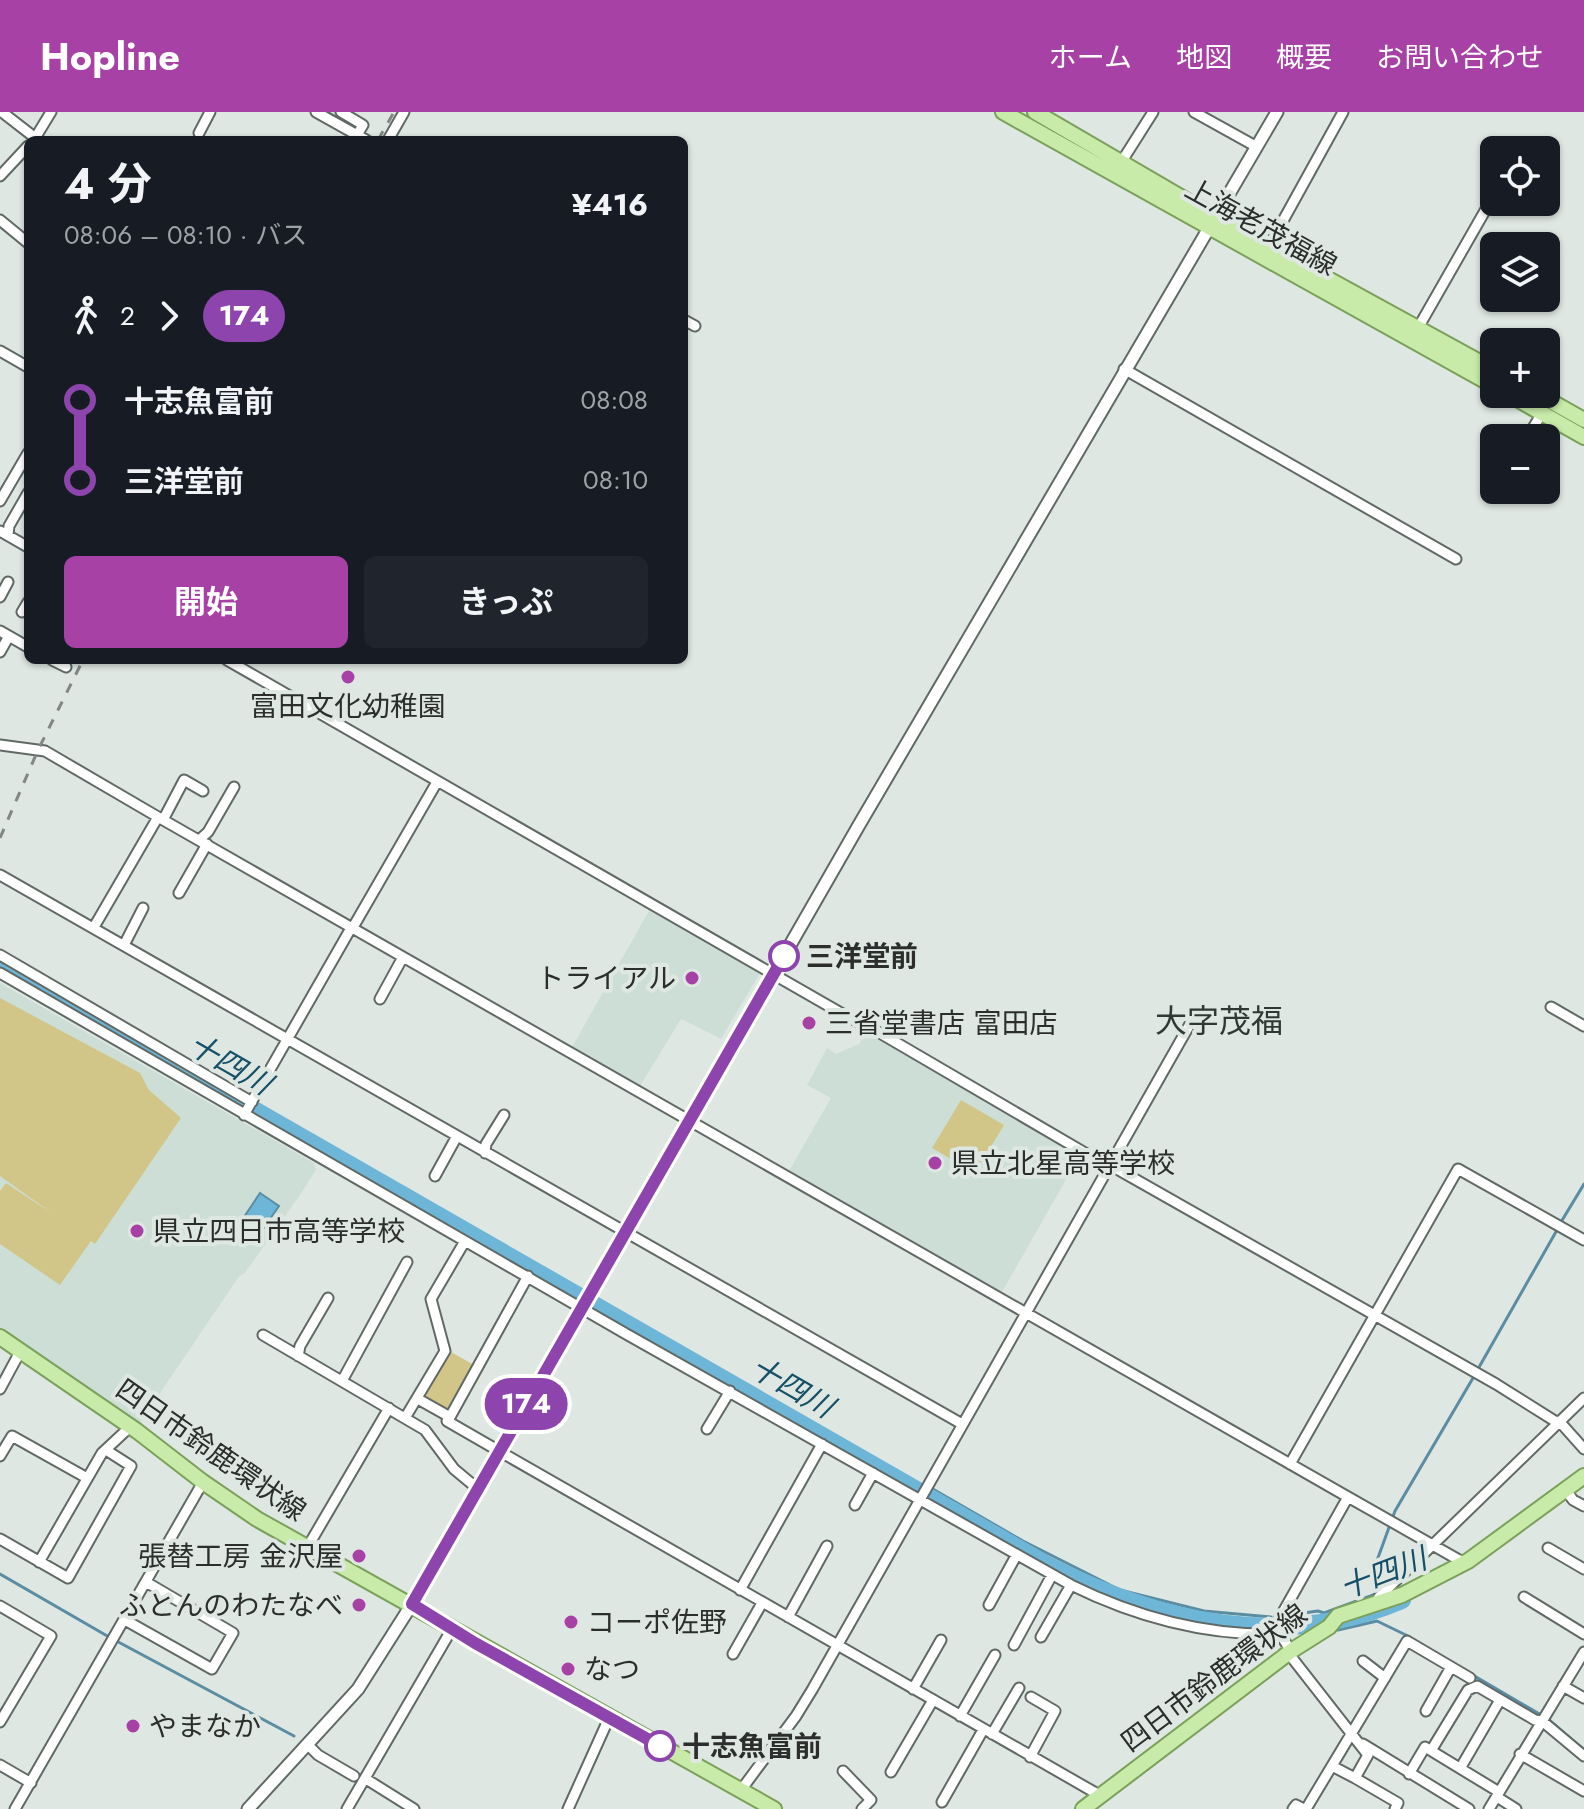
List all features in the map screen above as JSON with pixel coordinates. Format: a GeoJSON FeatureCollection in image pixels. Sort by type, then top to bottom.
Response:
{"type":"FeatureCollection","features":[{"type":"Feature","properties":{"kind":"main road","name":"上海老茂福線"},"geometry":{"type":"LineString","coordinates":[[1003,112],[1212,222],[1480,378]]}},
{"type":"Feature","properties":{"kind":"main road","name":"上海老茂福線"},"geometry":{"type":"LineString","coordinates":[[1035,112],[1122,161],[1212,222],[1269,246],[1480,362]]}},
{"type":"Feature","properties":{"kind":"main road"},"geometry":{"type":"LineString","coordinates":[[1560,406],[1584,420]]}},
{"type":"Feature","properties":{"kind":"main road"},"geometry":{"type":"LineString","coordinates":[[1533,408],[1584,437]]}},
{"type":"Feature","properties":{"kind":"main road","name":"四日市鈴鹿環状線"},"geometry":{"type":"LineString","coordinates":[[0,1337],[131,1426],[230,1503],[741,1790],[757,1805],[774,1809]]}},
{"type":"Feature","properties":{"kind":"main road","name":"四日市鈴鹿環状線"},"geometry":{"type":"LineString","coordinates":[[1083,1809],[1333,1621],[1402,1595],[1461,1565],[1568,1493],[1584,1476]]}},
{"type":"Feature","properties":{"kind":"street"},"geometry":{"type":"LineString","coordinates":[[2,112],[32,136]]}},
{"type":"Feature","properties":{"kind":"street"},"geometry":{"type":"LineString","coordinates":[[38,136],[51,112]]}},
{"type":"Feature","properties":{"kind":"street"},"geometry":{"type":"LineString","coordinates":[[199,133],[210,112]]}},
{"type":"Feature","properties":{"kind":"street"},"geometry":{"type":"LineString","coordinates":[[316,112],[360,134],[363,125],[342,112]]}},
{"type":"Feature","properties":{"kind":"street"},"geometry":{"type":"LineString","coordinates":[[390,136],[404,112]]}},
{"type":"Feature","properties":{"kind":"street"},"geometry":{"type":"LineString","coordinates":[[1122,161],[1153,112]]}},
{"type":"Feature","properties":{"kind":"street"},"geometry":{"type":"LineString","coordinates":[[1194,112],[1257,147]]}},
{"type":"Feature","properties":{"kind":"street"},"geometry":{"type":"LineString","coordinates":[[248,1809],[368,1674],[412,1604],[1124,369],[1277,112]]}},
{"type":"Feature","properties":{"kind":"street"},"geometry":{"type":"LineString","coordinates":[[1269,246],[1343,112]]}},
{"type":"Feature","properties":{"kind":"street"},"geometry":{"type":"LineString","coordinates":[[0,176],[24,150]]}},
{"type":"Feature","properties":{"kind":"street"},"geometry":{"type":"LineString","coordinates":[[1418,328],[1482,216]]}},
{"type":"Feature","properties":{"kind":"street"},"geometry":{"type":"LineString","coordinates":[[0,220],[24,240]]}},
{"type":"Feature","properties":{"kind":"street"},"geometry":{"type":"LineString","coordinates":[[688,322],[695,326]]}},
{"type":"Feature","properties":{"kind":"street"},"geometry":{"type":"LineString","coordinates":[[0,351],[24,365]]}},
{"type":"Feature","properties":{"kind":"street"},"geometry":{"type":"LineString","coordinates":[[1124,369],[1456,559]]}},
{"type":"Feature","properties":{"kind":"street"},"geometry":{"type":"LineString","coordinates":[[1535,424],[1542,413]]}},
{"type":"Feature","properties":{"kind":"street"},"geometry":{"type":"LineString","coordinates":[[0,501],[24,460]]}},
{"type":"Feature","properties":{"kind":"street"},"geometry":{"type":"LineString","coordinates":[[24,500],[4,533],[24,545]]}},
{"type":"Feature","properties":{"kind":"street"},"geometry":{"type":"LineString","coordinates":[[0,597],[8,582]]}},
{"type":"Feature","properties":{"kind":"street"},"geometry":{"type":"LineString","coordinates":[[0,652],[5,633],[24,645]]}},
{"type":"Feature","properties":{"kind":"street"},"geometry":{"type":"LineString","coordinates":[[60,664],[66,667]]}},
{"type":"Feature","properties":{"kind":"street"},"geometry":{"type":"LineString","coordinates":[[234,664],[1109,1166],[1496,1384],[1558,1422],[1584,1449]]}},
{"type":"Feature","properties":{"kind":"street"},"geometry":{"type":"LineString","coordinates":[[0,745],[45,751],[1459,1560],[1461,1565]]}},
{"type":"Feature","properties":{"kind":"street"},"geometry":{"type":"LineString","coordinates":[[94,927],[184,780],[203,791]]}},
{"type":"Feature","properties":{"kind":"street"},"geometry":{"type":"LineString","coordinates":[[248,1108],[437,782]]}},
{"type":"Feature","properties":{"kind":"street"},"geometry":{"type":"LineString","coordinates":[[179,893],[234,787]]}},
{"type":"Feature","properties":{"kind":"street"},"geometry":{"type":"LineString","coordinates":[[0,875],[962,1424]]}},
{"type":"Feature","properties":{"kind":"street"},"geometry":{"type":"LineString","coordinates":[[124,945],[143,908]]}},
{"type":"Feature","properties":{"kind":"street"},"geometry":{"type":"LineString","coordinates":[[0,955],[465,1241],[1016,1556],[1106,1602],[1153,1618],[1210,1629],[1280,1634]]}},
{"type":"Feature","properties":{"kind":"street"},"geometry":{"type":"LineString","coordinates":[[380,999],[403,957]]}},
{"type":"Feature","properties":{"kind":"street"},"geometry":{"type":"LineString","coordinates":[[0,973],[248,1108]]}},
{"type":"Feature","properties":{"kind":"street"},"geometry":{"type":"LineString","coordinates":[[1551,1007],[1584,1026]]}},
{"type":"Feature","properties":{"kind":"street"},"geometry":{"type":"LineString","coordinates":[[741,1790],[796,1716],[1194,1017]]}},
{"type":"Feature","properties":{"kind":"street"},"geometry":{"type":"LineString","coordinates":[[485,1153],[486,1144],[504,1115]]}},
{"type":"Feature","properties":{"kind":"street"},"geometry":{"type":"LineString","coordinates":[[435,1176],[457,1136]]}},
{"type":"Feature","properties":{"kind":"street"},"geometry":{"type":"LineString","coordinates":[[1290,1464],[1458,1169],[1584,1240]]}},
{"type":"Feature","properties":{"kind":"street"},"geometry":{"type":"LineString","coordinates":[[405,1418],[445,1351],[431,1299],[465,1241]]}},
{"type":"Feature","properties":{"kind":"street"},"geometry":{"type":"LineString","coordinates":[[342,1381],[407,1262]]}},
{"type":"Feature","properties":{"kind":"street"},"geometry":{"type":"LineString","coordinates":[[528,1276],[447,1421],[1101,1796]]}},
{"type":"Feature","properties":{"kind":"street"},"geometry":{"type":"LineString","coordinates":[[298,1356],[300,1346],[328,1298]]}},
{"type":"Feature","properties":{"kind":"street"},"geometry":{"type":"LineString","coordinates":[[263,1335],[425,1430],[454,1469],[478,1489]]}},
{"type":"Feature","properties":{"kind":"street"},"geometry":{"type":"LineString","coordinates":[[0,1389],[21,1350]]}},
{"type":"Feature","properties":{"kind":"street"},"geometry":{"type":"LineString","coordinates":[[707,1429],[730,1391]]}},
{"type":"Feature","properties":{"kind":"street"},"geometry":{"type":"LineString","coordinates":[[1375,1605],[1379,1597],[1584,1398]]}},
{"type":"Feature","properties":{"kind":"street"},"geometry":{"type":"LineString","coordinates":[[418,1399],[450,1417]]}},
{"type":"Feature","properties":{"kind":"street"},"geometry":{"type":"LineString","coordinates":[[307,1548],[389,1408]]}},
{"type":"Feature","properties":{"kind":"street"},"geometry":{"type":"LineString","coordinates":[[39,1562],[102,1453],[131,1426]]}},
{"type":"Feature","properties":{"kind":"street"},"geometry":{"type":"LineString","coordinates":[[0,1456],[12,1436],[87,1478]]}},
{"type":"Feature","properties":{"kind":"street"},"geometry":{"type":"LineString","coordinates":[[740,1590],[822,1444]]}},
{"type":"Feature","properties":{"kind":"street"},"geometry":{"type":"LineString","coordinates":[[0,1539],[68,1578],[131,1466],[106,1450]]}},
{"type":"Feature","properties":{"kind":"street"},"geometry":{"type":"LineString","coordinates":[[855,1505],[873,1473]]}},
{"type":"Feature","properties":{"kind":"street"},"geometry":{"type":"LineString","coordinates":[[15,1809],[203,1482]]}},
{"type":"Feature","properties":{"kind":"street"},"geometry":{"type":"LineString","coordinates":[[1568,1493],[1584,1506]]}},
{"type":"Feature","properties":{"kind":"street"},"geometry":{"type":"LineString","coordinates":[[1348,1497],[1278,1621],[1280,1634],[1290,1652],[1368,1755],[1355,1778]]}},
{"type":"Feature","properties":{"kind":"street"},"geometry":{"type":"LineString","coordinates":[[788,1617],[827,1546]]}},
{"type":"Feature","properties":{"kind":"street"},"geometry":{"type":"LineString","coordinates":[[1548,1548],[1584,1569]]}},
{"type":"Feature","properties":{"kind":"street"},"geometry":{"type":"LineString","coordinates":[[989,1605],[1016,1556]]}},
{"type":"Feature","properties":{"kind":"street"},"geometry":{"type":"LineString","coordinates":[[1014,1645],[1052,1575]]}},
{"type":"Feature","properties":{"kind":"street"},"geometry":{"type":"LineString","coordinates":[[125,1620],[212,1669],[233,1633],[146,1582]]}},
{"type":"Feature","properties":{"kind":"street"},"geometry":{"type":"LineString","coordinates":[[1041,1637],[1071,1585]]}},
{"type":"Feature","properties":{"kind":"street"},"geometry":{"type":"LineString","coordinates":[[1524,1597],[1584,1634]]}},
{"type":"Feature","properties":{"kind":"street"},"geometry":{"type":"LineString","coordinates":[[733,1654],[762,1603]]}},
{"type":"Feature","properties":{"kind":"street"},"geometry":{"type":"LineString","coordinates":[[0,1722],[51,1636],[2,1611]]}},
{"type":"Feature","properties":{"kind":"street"},"geometry":{"type":"LineString","coordinates":[[347,1809],[453,1627]]}},
{"type":"Feature","properties":{"kind":"street"},"geometry":{"type":"LineString","coordinates":[[913,1689],[941,1640]]}},
{"type":"Feature","properties":{"kind":"street"},"geometry":{"type":"LineString","coordinates":[[1293,1809],[1296,1805],[1305,1809],[1407,1641],[1470,1678]]}},
{"type":"Feature","properties":{"kind":"street"},"geometry":{"type":"LineString","coordinates":[[1489,1809],[1584,1652]]}},
{"type":"Feature","properties":{"kind":"street"},"geometry":{"type":"LineString","coordinates":[[960,1716],[995,1655]]}},
{"type":"Feature","properties":{"kind":"street"},"geometry":{"type":"LineString","coordinates":[[1363,1661],[1385,1678]]}},
{"type":"Feature","properties":{"kind":"street"},"geometry":{"type":"LineString","coordinates":[[1426,1711],[1451,1667]]}},
{"type":"Feature","properties":{"kind":"street"},"geometry":{"type":"LineString","coordinates":[[1563,1686],[1584,1698]]}},
{"type":"Feature","properties":{"kind":"street"},"geometry":{"type":"LineString","coordinates":[[1432,1749],[1470,1688],[1480,1687],[1535,1720],[1544,1718]]}},
{"type":"Feature","properties":{"kind":"street"},"geometry":{"type":"LineString","coordinates":[[942,1802],[1019,1688]]}},
{"type":"Feature","properties":{"kind":"street"},"geometry":{"type":"LineString","coordinates":[[1030,1757],[1055,1711],[1031,1697]]}},
{"type":"Feature","properties":{"kind":"street"},"geometry":{"type":"LineString","coordinates":[[891,1772],[933,1700]]}},
{"type":"Feature","properties":{"kind":"street"},"geometry":{"type":"LineString","coordinates":[[1461,1767],[1500,1700]]}},
{"type":"Feature","properties":{"kind":"street"},"geometry":{"type":"LineString","coordinates":[[568,1809],[609,1718]]}},
{"type":"Feature","properties":{"kind":"street"},"geometry":{"type":"LineString","coordinates":[[1544,1718],[1583,1753]]}},
{"type":"Feature","properties":{"kind":"street"},"geometry":{"type":"LineString","coordinates":[[1351,1736],[1469,1809]]}},
{"type":"Feature","properties":{"kind":"street"},"geometry":{"type":"LineString","coordinates":[[308,1745],[318,1755],[354,1776]]}},
{"type":"Feature","properties":{"kind":"street"},"geometry":{"type":"LineString","coordinates":[[1409,1774],[1425,1747],[1432,1749],[1516,1809]]}},
{"type":"Feature","properties":{"kind":"street"},"geometry":{"type":"LineString","coordinates":[[1520,1754],[1584,1791]]}},
{"type":"Feature","properties":{"kind":"street"},"geometry":{"type":"LineString","coordinates":[[0,1765],[31,1783]]}},
{"type":"Feature","properties":{"kind":"street"},"geometry":{"type":"LineString","coordinates":[[1332,1766],[1398,1803],[1400,1808]]}},
{"type":"Feature","properties":{"kind":"street"},"geometry":{"type":"LineString","coordinates":[[843,1771],[871,1800],[862,1809]]}},
{"type":"Feature","properties":{"kind":"street"},"geometry":{"type":"LineString","coordinates":[[366,1779],[414,1809]]}},
{"type":"Feature","properties":{"kind":"shaded area"},"geometry":{"type":"Polygon","coordinates":[[[650,909],[760,973],[721,1039],[681,1019],[640,1086],[571,1049],[650,909]]]}},
{"type":"Feature","properties":{"kind":"shaded area","name":"県立四日市高等学校"},"geometry":{"type":"Polygon","coordinates":[[[0,983],[314,1163],[316,1170],[300,1195],[244,1274],[240,1275],[139,1424],[0,1331],[0,983]]]}},
{"type":"Feature","properties":{"kind":"shaded area"},"geometry":{"type":"Polygon","coordinates":[[[0,998],[140,1073],[149,1090],[181,1118],[95,1244],[91,1241],[60,1285],[0,1244],[0,1191],[6,1183],[53,1214],[0,1176],[0,998]]]}},
{"type":"Feature","properties":{"kind":"shaded area","name":"県立北星高等学校"},"geometry":{"type":"Polygon","coordinates":[[[866,1032],[1080,1155],[1002,1292],[789,1171],[831,1098],[807,1085],[827,1048],[836,1054],[859,1044],[866,1032]]]}},
{"type":"Feature","properties":{"kind":"shaded area"},"geometry":{"type":"Polygon","coordinates":[[[961,1100],[1004,1125],[975,1173],[932,1148],[961,1100]]]}},
{"type":"Feature","properties":{"kind":"shaded area"},"geometry":{"type":"Polygon","coordinates":[[[451,1352],[474,1365],[449,1409],[426,1395],[451,1352]]]}},
{"type":"Feature","properties":{"kind":"water"},"geometry":{"type":"Polygon","coordinates":[[[260,1193],[279,1206],[258,1236],[240,1223],[260,1193]]]}},
{"type":"Feature","properties":{"kind":"waterway"},"geometry":{"type":"LineString","coordinates":[[327,112],[369,136]]}},
{"type":"Feature","properties":{"kind":"waterway","name":"十四川"},"geometry":{"type":"LineString","coordinates":[[0,964],[1049,1566],[1091,1586],[1178,1615],[1222,1624],[1267,1627],[1312,1624],[1357,1616],[1402,1600]]}},
{"type":"Feature","properties":{"kind":"waterway"},"geometry":{"type":"LineString","coordinates":[[1561,1222],[1584,1184]]}},
{"type":"Feature","properties":{"kind":"waterway"},"geometry":{"type":"LineString","coordinates":[[1478,1369],[1557,1230]]}},
{"type":"Feature","properties":{"kind":"waterway"},"geometry":{"type":"LineString","coordinates":[[1289,1615],[1324,1613],[1376,1594],[1371,1577],[1395,1511],[1473,1378]]}},
{"type":"Feature","properties":{"kind":"waterway"},"geometry":{"type":"LineString","coordinates":[[931,1488],[1023,1541],[1120,1590],[1204,1611],[1271,1617]]}},
{"type":"Feature","properties":{"kind":"waterway"},"geometry":{"type":"LineString","coordinates":[[0,1574],[109,1637],[294,1736]]}},
{"type":"Feature","properties":{"kind":"waterway"},"geometry":{"type":"LineString","coordinates":[[1338,1630],[1377,1621],[1410,1637]]}},
{"type":"Feature","properties":{"kind":"waterway","name":"十四川"},"geometry":{"type":"LineString","coordinates":[[1305,1624],[1315,1626]]}},
{"type":"Feature","properties":{"kind":"waterway"},"geometry":{"type":"LineString","coordinates":[[1471,1674],[1548,1719],[1584,1750]]}},
{"type":"Feature","properties":{"kind":"railway"},"geometry":{"type":"LineString","coordinates":[[380,136],[394,112]]}},
{"type":"Feature","properties":{"kind":"railway"},"geometry":{"type":"LineString","coordinates":[[0,838],[38,750],[81,664]]}},
{"type":"Feature","properties":{"kind":"bus line","name":"174"},"geometry":{"type":"LineString","coordinates":[[660,1746],[475,1643],[412,1604],[784,956]]}},
{"type":"Feature","properties":{"kind":"place","name":"富田文化幼稚園"},"geometry":{"type":"Point","coordinates":[348,677]}},
{"type":"Feature","properties":{"kind":"place","name":"三洋堂前"},"geometry":{"type":"Point","coordinates":[784,956]}},
{"type":"Feature","properties":{"kind":"place","name":"トライアル"},"geometry":{"type":"Point","coordinates":[692,978]}},
{"type":"Feature","properties":{"kind":"place","name":"三省堂書店 富田店"},"geometry":{"type":"Point","coordinates":[809,1023]}},
{"type":"Feature","properties":{"kind":"place","name":"県立北星高等学校"},"geometry":{"type":"Point","coordinates":[935,1163]}},
{"type":"Feature","properties":{"kind":"place","name":"県立四日市高等学校"},"geometry":{"type":"Point","coordinates":[137,1231]}},
{"type":"Feature","properties":{"kind":"place","name":"張替工房 金沢屋"},"geometry":{"type":"Point","coordinates":[359,1556]}},
{"type":"Feature","properties":{"kind":"place","name":"ふとんのわたなべ"},"geometry":{"type":"Point","coordinates":[359,1605]}},
{"type":"Feature","properties":{"kind":"place","name":"コーポ佐野"},"geometry":{"type":"Point","coordinates":[571,1622]}},
{"type":"Feature","properties":{"kind":"place","name":"なつ"},"geometry":{"type":"Point","coordinates":[568,1669]}},
{"type":"Feature","properties":{"kind":"place","name":"やまなか"},"geometry":{"type":"Point","coordinates":[133,1726]}},
{"type":"Feature","properties":{"kind":"place","name":"十志魚富前"},"geometry":{"type":"Point","coordinates":[660,1746]}},
{"type":"Feature","properties":{"kind":"district","name":"大字茂福"},"geometry":{"type":"Point","coordinates":[1219,1021]}}]}
